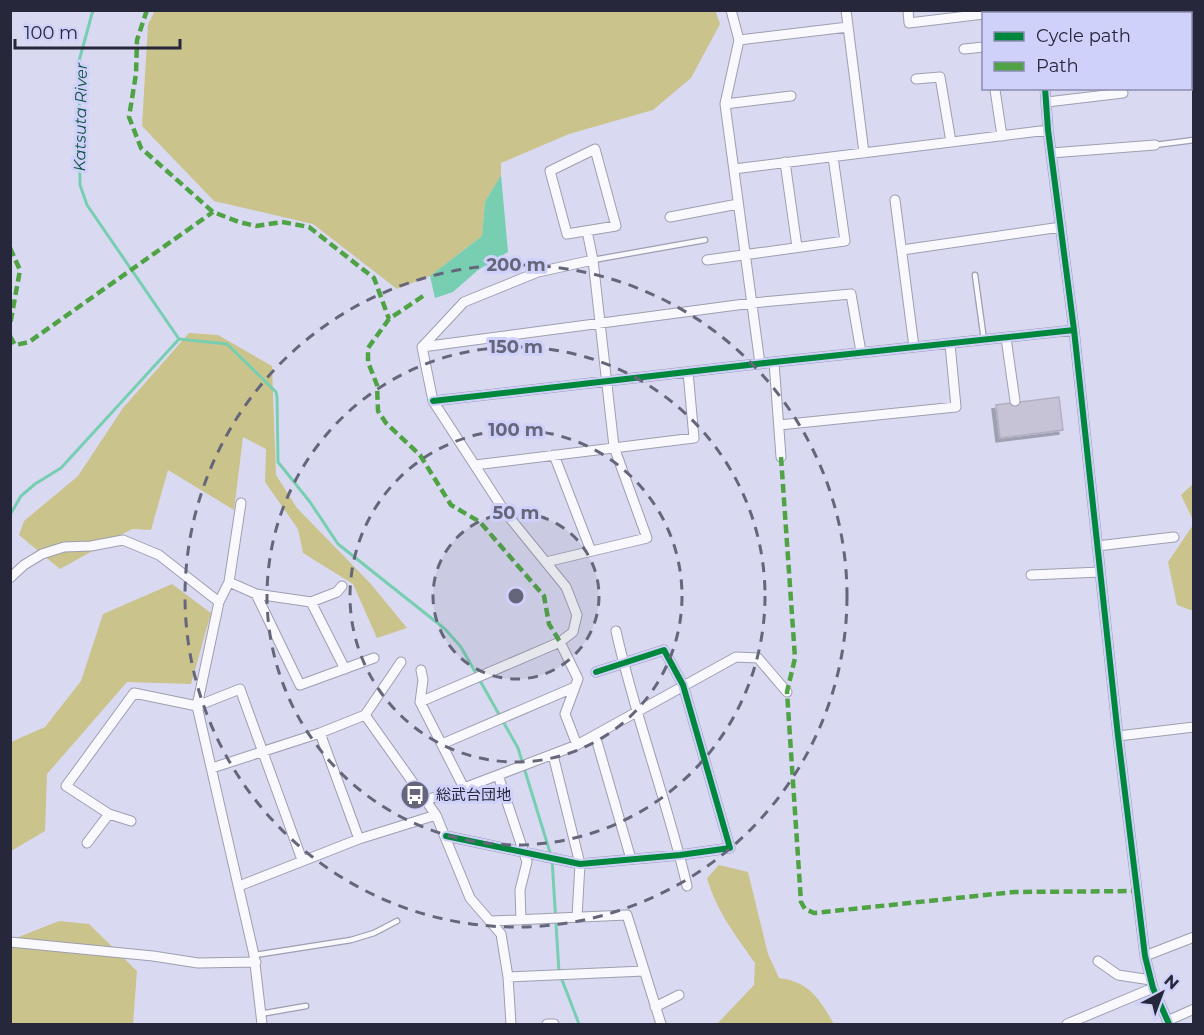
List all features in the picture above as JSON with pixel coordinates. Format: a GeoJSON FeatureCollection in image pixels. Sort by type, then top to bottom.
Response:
{"type":"FeatureCollection","features":[{"type":"Feature","properties":{"kind":"street"},"geometry":{"type":"LineString","coordinates":[[731,10],[739,40],[725,104],[759,364]]}},
{"type":"Feature","properties":{"kind":"street"},"geometry":{"type":"LineString","coordinates":[[846,10],[864,153]]}},
{"type":"Feature","properties":{"kind":"street"},"geometry":{"type":"LineString","coordinates":[[908,10],[909,24],[982,14]]}},
{"type":"Feature","properties":{"kind":"street"},"geometry":{"type":"LineString","coordinates":[[739,40],[848,27]]}},
{"type":"Feature","properties":{"kind":"street"},"geometry":{"type":"LineString","coordinates":[[964,49],[982,47]]}},
{"type":"Feature","properties":{"kind":"street"},"geometry":{"type":"LineString","coordinates":[[916,79],[940,77],[951,142]]}},
{"type":"Feature","properties":{"kind":"street"},"geometry":{"type":"LineString","coordinates":[[995,90],[1002,136]]}},
{"type":"Feature","properties":{"kind":"street"},"geometry":{"type":"LineString","coordinates":[[1045,90],[1048,130],[1074,330],[1118,736],[1145,956],[1152,984],[1168,1023],[1194,1009]]}},
{"type":"Feature","properties":{"kind":"street"},"geometry":{"type":"LineString","coordinates":[[1047,102],[1123,93]]}},
{"type":"Feature","properties":{"kind":"street"},"geometry":{"type":"LineString","coordinates":[[725,104],[791,96]]}},
{"type":"Feature","properties":{"kind":"street"},"geometry":{"type":"LineString","coordinates":[[734,169],[1048,130]]}},
{"type":"Feature","properties":{"kind":"street"},"geometry":{"type":"LineString","coordinates":[[1051,153],[1155,145]]}},
{"type":"Feature","properties":{"kind":"street"},"geometry":{"type":"LineString","coordinates":[[595,149],[616,226],[587,231],[567,234],[550,171],[595,149]]}},
{"type":"Feature","properties":{"kind":"street"},"geometry":{"type":"LineString","coordinates":[[707,260],[845,241],[833,157]]}},
{"type":"Feature","properties":{"kind":"street"},"geometry":{"type":"LineString","coordinates":[[785,162],[797,247]]}},
{"type":"Feature","properties":{"kind":"street"},"geometry":{"type":"LineString","coordinates":[[896,200],[914,347]]}},
{"type":"Feature","properties":{"kind":"street"},"geometry":{"type":"LineString","coordinates":[[670,217],[738,204]]}},
{"type":"Feature","properties":{"kind":"street"},"geometry":{"type":"LineString","coordinates":[[902,250],[1061,227]]}},
{"type":"Feature","properties":{"kind":"street"},"geometry":{"type":"LineString","coordinates":[[546,562],[647,538],[614,447],[593,260],[587,231]]}},
{"type":"Feature","properties":{"kind":"street"},"geometry":{"type":"LineString","coordinates":[[422,347],[464,302],[538,272],[593,260]]}},
{"type":"Feature","properties":{"kind":"street"},"geometry":{"type":"LineString","coordinates":[[422,347],[752,303],[851,294],[861,352]]}},
{"type":"Feature","properties":{"kind":"street"},"geometry":{"type":"LineString","coordinates":[[433,401],[1074,330]]}},
{"type":"Feature","properties":{"kind":"street"},"geometry":{"type":"LineString","coordinates":[[1006,338],[1015,402]]}},
{"type":"Feature","properties":{"kind":"street"},"geometry":{"type":"LineString","coordinates":[[779,425],[956,407],[950,344]]}},
{"type":"Feature","properties":{"kind":"street"},"geometry":{"type":"LineString","coordinates":[[420,702],[560,642],[573,632],[577,615],[567,586],[505,512],[433,401],[422,347]]}},
{"type":"Feature","properties":{"kind":"street"},"geometry":{"type":"LineString","coordinates":[[774,362],[781,457]]}},
{"type":"Feature","properties":{"kind":"street"},"geometry":{"type":"LineString","coordinates":[[475,465],[694,438],[688,372]]}},
{"type":"Feature","properties":{"kind":"street"},"geometry":{"type":"LineString","coordinates":[[554,455],[591,551]]}},
{"type":"Feature","properties":{"kind":"street"},"geometry":{"type":"LineString","coordinates":[[241,503],[229,582],[219,602],[197,706],[255,958],[262,1024]]}},
{"type":"Feature","properties":{"kind":"street"},"geometry":{"type":"LineString","coordinates":[[1098,546],[1174,537]]}},
{"type":"Feature","properties":{"kind":"street"},"geometry":{"type":"LineString","coordinates":[[10,578],[24,565],[42,554],[64,547],[91,546],[123,540],[159,555],[219,602]]}},
{"type":"Feature","properties":{"kind":"street"},"geometry":{"type":"LineString","coordinates":[[1031,575],[1100,572]]}},
{"type":"Feature","properties":{"kind":"street"},"geometry":{"type":"LineString","coordinates":[[229,582],[256,594],[311,602],[337,592],[342,586]]}},
{"type":"Feature","properties":{"kind":"street"},"geometry":{"type":"LineString","coordinates":[[256,594],[300,685],[374,658]]}},
{"type":"Feature","properties":{"kind":"street"},"geometry":{"type":"LineString","coordinates":[[311,602],[345,669]]}},
{"type":"Feature","properties":{"kind":"street"},"geometry":{"type":"LineString","coordinates":[[616,631],[636,712],[680,855],[687,886]]}},
{"type":"Feature","properties":{"kind":"street"},"geometry":{"type":"LineString","coordinates":[[560,642],[578,679],[565,714],[577,745]]}},
{"type":"Feature","properties":{"kind":"street"},"geometry":{"type":"LineString","coordinates":[[446,836],[580,864],[730,848],[683,685],[664,650],[596,672]]}},
{"type":"Feature","properties":{"kind":"street"},"geometry":{"type":"LineString","coordinates":[[426,800],[577,745],[736,657],[758,658],[787,692]]}},
{"type":"Feature","properties":{"kind":"street"},"geometry":{"type":"LineString","coordinates":[[212,768],[320,733],[365,715],[401,662]]}},
{"type":"Feature","properties":{"kind":"street"},"geometry":{"type":"LineString","coordinates":[[421,670],[423,680],[420,702],[464,788]]}},
{"type":"Feature","properties":{"kind":"street"},"geometry":{"type":"LineString","coordinates":[[442,744],[575,687]]}},
{"type":"Feature","properties":{"kind":"street"},"geometry":{"type":"LineString","coordinates":[[131,821],[109,814],[66,786],[134,693],[197,706],[240,689],[302,860]]}},
{"type":"Feature","properties":{"kind":"street"},"geometry":{"type":"LineString","coordinates":[[365,715],[436,815],[470,898],[501,934],[512,1024]]}},
{"type":"Feature","properties":{"kind":"street"},"geometry":{"type":"LineString","coordinates":[[1118,736],[1194,727]]}},
{"type":"Feature","properties":{"kind":"street"},"geometry":{"type":"LineString","coordinates":[[320,733],[359,839]]}},
{"type":"Feature","properties":{"kind":"street"},"geometry":{"type":"LineString","coordinates":[[595,735],[631,859]]}},
{"type":"Feature","properties":{"kind":"street"},"geometry":{"type":"LineString","coordinates":[[553,755],[580,864],[577,917]]}},
{"type":"Feature","properties":{"kind":"street"},"geometry":{"type":"LineString","coordinates":[[498,775],[527,862],[520,890],[521,920]]}},
{"type":"Feature","properties":{"kind":"street"},"geometry":{"type":"LineString","coordinates":[[87,843],[109,814]]}},
{"type":"Feature","properties":{"kind":"street"},"geometry":{"type":"LineString","coordinates":[[239,886],[359,839],[436,815]]}},
{"type":"Feature","properties":{"kind":"street"},"geometry":{"type":"LineString","coordinates":[[491,921],[627,915],[661,1024]]}},
{"type":"Feature","properties":{"kind":"street"},"geometry":{"type":"LineString","coordinates":[[1145,956],[1194,937]]}},
{"type":"Feature","properties":{"kind":"street"},"geometry":{"type":"LineString","coordinates":[[10,942],[153,956],[198,963],[255,958]]}},
{"type":"Feature","properties":{"kind":"street"},"geometry":{"type":"LineString","coordinates":[[1098,961],[1118,975],[1152,984]]}},
{"type":"Feature","properties":{"kind":"street"},"geometry":{"type":"LineString","coordinates":[[508,977],[644,971]]}},
{"type":"Feature","properties":{"kind":"street"},"geometry":{"type":"LineString","coordinates":[[1067,1024],[1152,984]]}},
{"type":"Feature","properties":{"kind":"street"},"geometry":{"type":"LineString","coordinates":[[655,1007],[679,995]]}},
{"type":"Feature","properties":{"kind":"lane"},"geometry":{"type":"LineString","coordinates":[[1155,145],[1194,140]]}},
{"type":"Feature","properties":{"kind":"lane"},"geometry":{"type":"LineString","coordinates":[[593,260],[705,240]]}},
{"type":"Feature","properties":{"kind":"lane"},"geometry":{"type":"LineString","coordinates":[[975,275],[984,340]]}},
{"type":"Feature","properties":{"kind":"lane"},"geometry":{"type":"LineString","coordinates":[[255,958],[351,939],[374,933],[397,921]]}},
{"type":"Feature","properties":{"kind":"lane"},"geometry":{"type":"LineString","coordinates":[[260,1014],[306,1006]]}},
{"type":"Feature","properties":{"kind":"shaded area"},"geometry":{"type":"Polygon","coordinates":[[[715,10],[720,24],[691,78],[653,110],[569,134],[501,163],[501,175],[485,202],[482,236],[430,276],[397,289],[313,224],[214,201],[142,126],[148,24],[155,11],[715,10]]]}},
{"type":"Feature","properties":{"kind":"shaded area"},"geometry":{"type":"Polygon","coordinates":[[[501,175],[508,252],[478,270],[453,292],[435,298],[430,276],[482,236],[485,202],[501,175]]]}},
{"type":"Feature","properties":{"kind":"shaded area"},"geometry":{"type":"Polygon","coordinates":[[[189,333],[218,335],[272,366],[276,475],[297,508],[370,583],[407,628],[377,638],[353,584],[303,553],[298,529],[265,482],[266,449],[243,437],[234,510],[168,470],[151,530],[132,529],[60,569],[19,535],[24,521],[78,476],[123,408],[189,333]]]}},
{"type":"Feature","properties":{"kind":"shaded area"},"geometry":{"type":"Polygon","coordinates":[[[1193,484],[1193,520],[1181,495],[1193,484]]]}},
{"type":"Feature","properties":{"kind":"shaded area"},"geometry":{"type":"Polygon","coordinates":[[[1193,525],[1193,611],[1177,605],[1168,562],[1193,525]]]}},
{"type":"Feature","properties":{"kind":"shaded area"},"geometry":{"type":"Polygon","coordinates":[[[172,584],[211,613],[191,684],[127,682],[47,774],[45,831],[11,851],[11,742],[45,727],[81,681],[103,614],[172,584]]]}},
{"type":"Feature","properties":{"kind":"shaded area"},"geometry":{"type":"Polygon","coordinates":[[[719,865],[748,872],[768,954],[779,978],[798,983],[813,993],[834,1024],[717,1024],[754,985],[755,963],[727,922],[711,890],[707,878],[719,865]]]}},
{"type":"Feature","properties":{"kind":"shaded area"},"geometry":{"type":"Polygon","coordinates":[[[59,921],[89,924],[137,971],[133,1024],[11,1024],[11,940],[59,921]]]}},
{"type":"Feature","properties":{"kind":"building"},"geometry":{"type":"Polygon","coordinates":[[[1059,397],[1063,430],[1000,438],[996,405],[1059,397]]]}},
{"type":"Feature","properties":{"kind":"waterway","name":"Katsuta River"},"geometry":{"type":"LineString","coordinates":[[93,10],[79,61],[80,185],[87,205],[179,339]]}},
{"type":"Feature","properties":{"kind":"waterway"},"geometry":{"type":"LineString","coordinates":[[179,339],[227,344],[276,392],[278,462],[310,502],[338,544],[445,629],[461,647],[518,748],[552,859],[559,972],[579,1024]]}},
{"type":"Feature","properties":{"kind":"waterway"},"geometry":{"type":"LineString","coordinates":[[10,515],[21,496],[35,484],[61,468],[179,339]]}},
{"type":"Feature","properties":{"kind":"marked path"},"geometry":{"type":"LineString","coordinates":[[147,10],[137,40],[136,74],[129,117],[141,148],[213,212],[256,226],[282,222],[309,227],[374,278],[389,319]]}},
{"type":"Feature","properties":{"kind":"marked path"},"geometry":{"type":"LineString","coordinates":[[10,336],[15,345],[29,342],[213,212]]}},
{"type":"Feature","properties":{"kind":"marked path"},"geometry":{"type":"LineString","coordinates":[[10,248],[20,270],[10,325]]}},
{"type":"Feature","properties":{"kind":"marked path"},"geometry":{"type":"LineString","coordinates":[[423,296],[389,319],[368,348],[368,362],[377,385],[378,411],[386,423],[420,455],[451,505],[480,522],[544,596],[549,624],[560,642]]}},
{"type":"Feature","properties":{"kind":"marked path"},"geometry":{"type":"LineString","coordinates":[[781,457],[795,658],[787,692],[801,902],[805,909],[814,913],[1014,892],[1137,891]]}},
{"type":"Feature","properties":{"kind":"cycle path"},"geometry":{"type":"LineString","coordinates":[[1045,90],[1145,956],[1153,988],[1169,1024]]}},
{"type":"Feature","properties":{"kind":"cycle path"},"geometry":{"type":"LineString","coordinates":[[433,401],[1074,330]]}},
{"type":"Feature","properties":{"kind":"cycle path"},"geometry":{"type":"LineString","coordinates":[[446,836],[580,864],[730,848],[683,685],[664,650],[596,672]]}},
{"type":"Feature","properties":{"kind":"place","name":"総武台団地"},"geometry":{"type":"Point","coordinates":[415,795]}}]}
